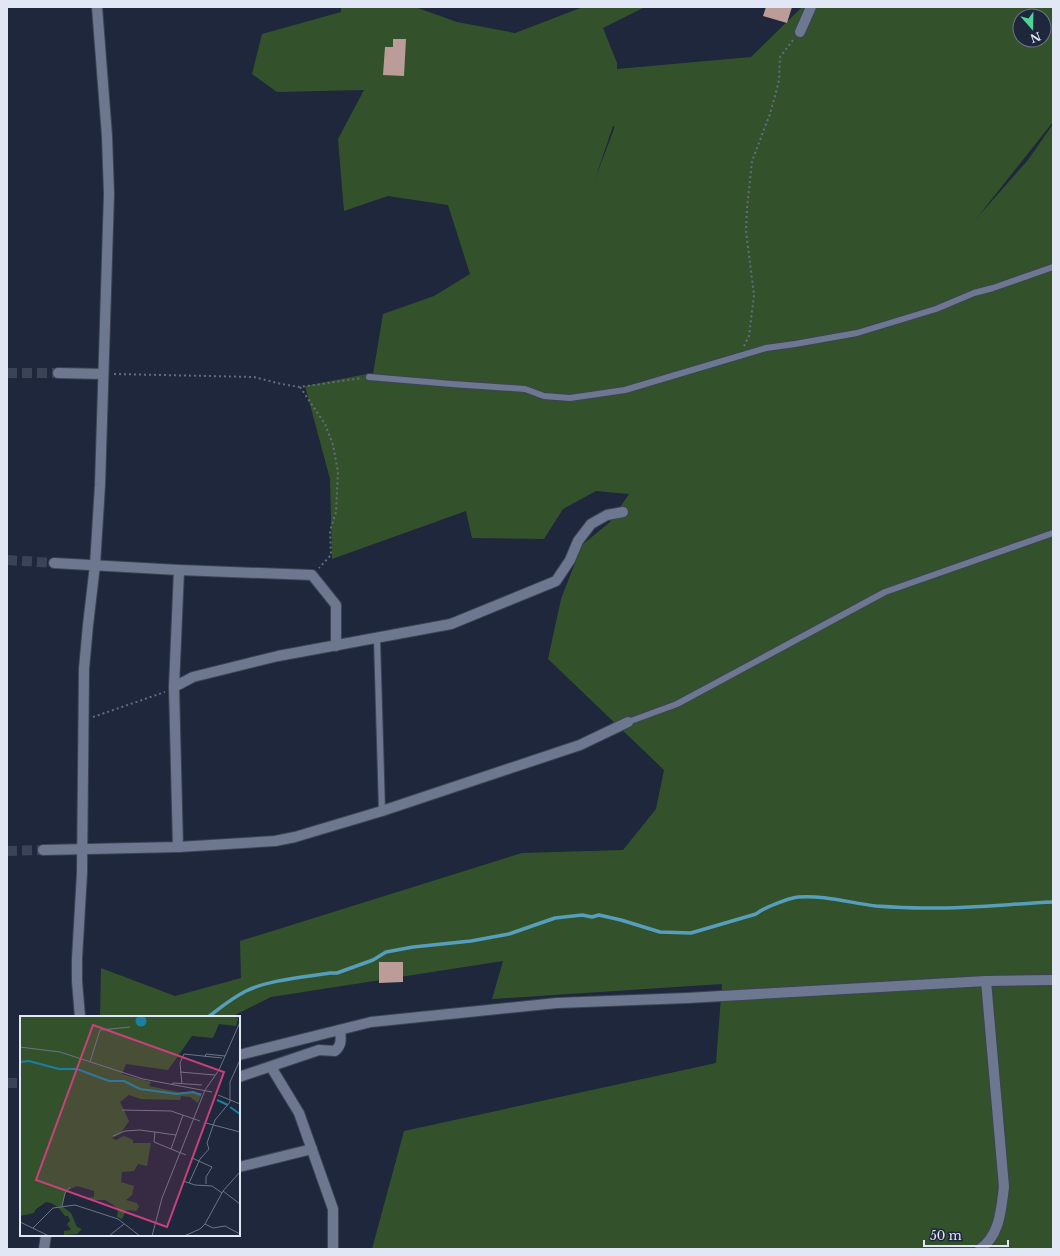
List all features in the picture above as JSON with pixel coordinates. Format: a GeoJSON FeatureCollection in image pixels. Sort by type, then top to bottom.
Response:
{"type":"FeatureCollection","features":[{"type":"Feature","properties":{"kind":"street"},"geometry":{"type":"LineString","coordinates":[[80,1016],[76,981],[83,849],[85,653],[95,565],[102,442],[109,186],[107,136],[97,7]]}},
{"type":"Feature","properties":{"kind":"street"},"geometry":{"type":"LineString","coordinates":[[800,32],[811,7]]}},
{"type":"Feature","properties":{"kind":"street"},"geometry":{"type":"LineString","coordinates":[[58,373],[103,374]]}},
{"type":"Feature","properties":{"kind":"street"},"geometry":{"type":"LineString","coordinates":[[174,687],[193,677],[278,656],[377,639],[451,624],[556,581],[570,560],[578,540],[591,524],[606,515],[623,512]]}},
{"type":"Feature","properties":{"kind":"street"},"geometry":{"type":"LineString","coordinates":[[54,563],[179,570],[312,574],[336,606],[336,646]]}},
{"type":"Feature","properties":{"kind":"street"},"geometry":{"type":"LineString","coordinates":[[178,847],[174,687],[179,570]]}},
{"type":"Feature","properties":{"kind":"street"},"geometry":{"type":"LineString","coordinates":[[43,850],[178,847],[275,841],[382,811],[580,745],[628,722]]}},
{"type":"Feature","properties":{"kind":"street"},"geometry":{"type":"LineString","coordinates":[[240,1055],[371,1022],[557,1003],[688,998],[986,981],[1053,980]]}},
{"type":"Feature","properties":{"kind":"street"},"geometry":{"type":"LineString","coordinates":[[980,1249],[986,1245],[994,1234],[1000,1215],[1004,1187],[986,981]]}},
{"type":"Feature","properties":{"kind":"street"},"geometry":{"type":"LineString","coordinates":[[240,1077],[319,1050],[335,1051],[341,1043],[340,1030]]}},
{"type":"Feature","properties":{"kind":"street"},"geometry":{"type":"LineString","coordinates":[[271,1067],[299,1113],[333,1209],[333,1249]]}},
{"type":"Feature","properties":{"kind":"street"},"geometry":{"type":"LineString","coordinates":[[240,1167],[312,1149]]}},
{"type":"Feature","properties":{"kind":"street"},"geometry":{"type":"LineString","coordinates":[[44,1249],[46,1236]]}},
{"type":"Feature","properties":{"kind":"lane"},"geometry":{"type":"LineString","coordinates":[[369,377],[525,389],[544,396],[570,398],[625,390],[766,348],[857,333],[936,309],[974,293],[1053,267]]}},
{"type":"Feature","properties":{"kind":"lane"},"geometry":{"type":"LineString","coordinates":[[628,722],[677,704],[885,592],[1053,533]]}},
{"type":"Feature","properties":{"kind":"lane"},"geometry":{"type":"LineString","coordinates":[[377,639],[382,811]]}},
{"type":"Feature","properties":{"kind":"path"},"geometry":{"type":"LineString","coordinates":[[739,356],[749,336],[754,295],[746,231],[752,161],[770,114],[775,96],[779,80],[780,57],[800,32]]}},
{"type":"Feature","properties":{"kind":"path"},"geometry":{"type":"LineString","coordinates":[[103,374],[247,377],[300,387],[369,377]]}},
{"type":"Feature","properties":{"kind":"path"},"geometry":{"type":"LineString","coordinates":[[300,387],[325,424],[333,445],[338,472],[336,512],[330,531],[331,555],[312,574]]}},
{"type":"Feature","properties":{"kind":"path"},"geometry":{"type":"LineString","coordinates":[[84,720],[164,693],[174,687]]}},
{"type":"Feature","properties":{"kind":"green space"},"geometry":{"type":"Polygon","coordinates":[[[341,7],[415,7],[457,22],[515,33],[583,7],[645,7],[603,28],[617,63],[617,69],[751,57],[802,7],[1053,7],[1053,122],[976,219],[1028,160],[1053,124],[1053,1249],[372,1249],[404,1131],[716,1063],[722,984],[492,999],[503,961],[271,997],[233,1016],[100,1016],[101,968],[175,996],[241,978],[240,941],[522,853],[623,850],[656,809],[664,770],[548,659],[561,599],[582,545],[610,522],[629,494],[596,491],[563,509],[544,539],[472,538],[466,511],[332,559],[330,479],[305,386],[373,374],[383,314],[434,296],[470,274],[448,205],[388,196],[344,211],[338,139],[364,90],[277,92],[252,74],[262,34],[341,12],[341,7]],[[613,126],[595,179],[614,129],[614,126],[613,126]]]}},
{"type":"Feature","properties":{"kind":"building"},"geometry":{"type":"Polygon","coordinates":[[[766,7],[792,7],[787,23],[763,16],[766,7]]]}},
{"type":"Feature","properties":{"kind":"building"},"geometry":{"type":"Polygon","coordinates":[[[393,39],[406,39],[404,76],[383,75],[385,47],[393,47],[393,39]]]}},
{"type":"Feature","properties":{"kind":"building"},"geometry":{"type":"Polygon","coordinates":[[[379,962],[403,962],[403,982],[379,983],[379,962]]]}},
{"type":"Feature","properties":{"kind":"waterway"},"geometry":{"type":"LineString","coordinates":[[209,1016],[226,1003],[246,991],[265,984],[337,973],[373,960],[386,952],[413,947],[471,941],[509,934],[555,918],[582,915],[592,917],[599,915],[660,932],[691,933],[756,914],[776,904],[798,897],[828,898],[876,906],[916,908],[971,907],[1053,902]]}},
{"type":"Feature","properties":{"kind":"tunnel"},"geometry":{"type":"LineString","coordinates":[[7,373],[58,373]]}},
{"type":"Feature","properties":{"kind":"tunnel"},"geometry":{"type":"LineString","coordinates":[[7,560],[54,563]]}},
{"type":"Feature","properties":{"kind":"tunnel"},"geometry":{"type":"LineString","coordinates":[[7,851],[43,850]]}},
{"type":"Feature","properties":{"kind":"tunnel"},"geometry":{"type":"LineString","coordinates":[[7,1083],[20,1083]]}}]}
